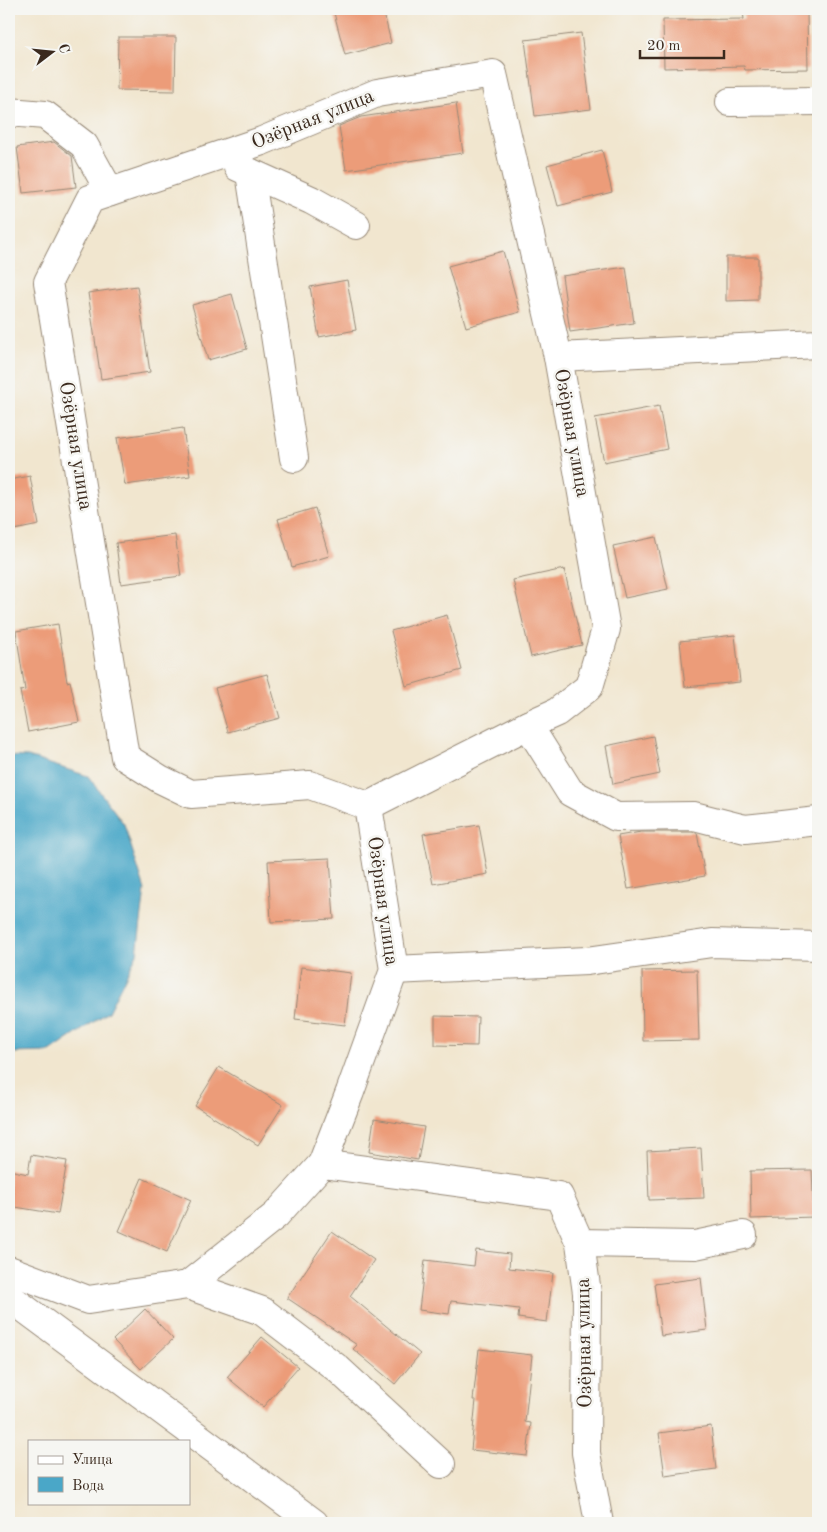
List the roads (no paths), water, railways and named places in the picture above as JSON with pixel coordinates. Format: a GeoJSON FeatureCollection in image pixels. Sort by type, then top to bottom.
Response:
{"type":"FeatureCollection","features":[{"type":"Feature","properties":{"kind":"street","name":"Озёрная улица"},"geometry":{"type":"LineString","coordinates":[[493,74],[558,357],[606,629],[589,686],[557,712],[368,806],[310,785],[191,794],[160,779],[125,757],[48,282],[90,199],[216,157],[262,141],[377,93],[493,74]]}},
{"type":"Feature","properties":{"kind":"street"},"geometry":{"type":"LineString","coordinates":[[730,102],[818,101]]}},
{"type":"Feature","properties":{"kind":"street"},"geometry":{"type":"LineString","coordinates":[[9,112],[44,115],[84,145],[110,192]]}},
{"type":"Feature","properties":{"kind":"street"},"geometry":{"type":"LineString","coordinates":[[216,157],[310,200],[356,226]]}},
{"type":"Feature","properties":{"kind":"street"},"geometry":{"type":"LineString","coordinates":[[250,173],[294,458]]}},
{"type":"Feature","properties":{"kind":"street"},"geometry":{"type":"LineString","coordinates":[[558,357],[818,344]]}},
{"type":"Feature","properties":{"kind":"street"},"geometry":{"type":"LineString","coordinates":[[528,725],[570,792],[616,817],[694,816],[745,829],[818,821]]}},
{"type":"Feature","properties":{"kind":"street","name":"Озёрная улица"},"geometry":{"type":"LineString","coordinates":[[9,1270],[88,1300],[188,1284],[276,1215],[322,1164],[394,970],[368,806]]}},
{"type":"Feature","properties":{"kind":"street"},"geometry":{"type":"LineString","coordinates":[[394,970],[588,961],[712,943],[818,946]]}},
{"type":"Feature","properties":{"kind":"street","name":"Озёрная улица"},"geometry":{"type":"LineString","coordinates":[[322,1164],[559,1196],[580,1243],[587,1293],[586,1453],[598,1523]]}},
{"type":"Feature","properties":{"kind":"street"},"geometry":{"type":"LineString","coordinates":[[580,1243],[695,1245],[743,1235]]}},
{"type":"Feature","properties":{"kind":"street"},"geometry":{"type":"LineString","coordinates":[[188,1284],[262,1311],[338,1369],[441,1464]]}},
{"type":"Feature","properties":{"kind":"street"},"geometry":{"type":"LineString","coordinates":[[9,1297],[314,1523]]}},
{"type":"Feature","properties":{"kind":"water"},"geometry":{"type":"Polygon","coordinates":[[[9,756],[28,757],[88,776],[124,824],[145,890],[137,954],[108,1012],[50,1052],[9,1053],[9,756]]]}}]}
